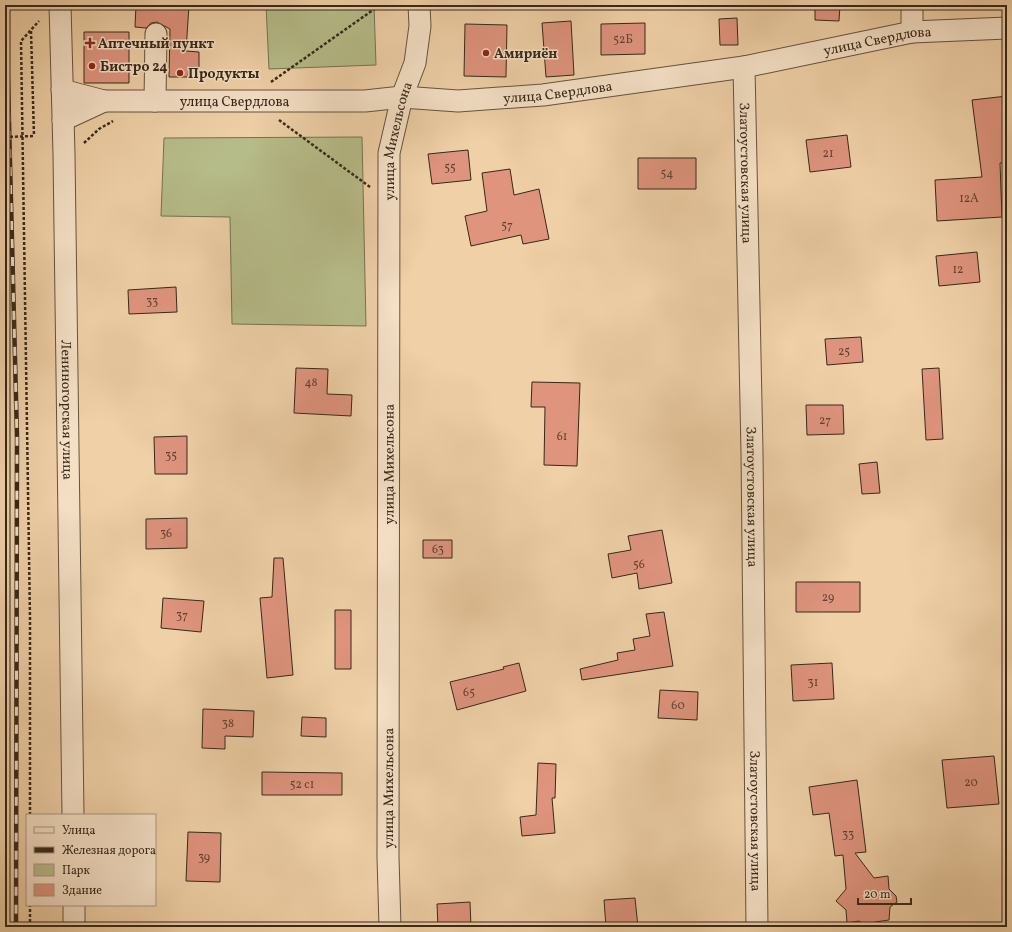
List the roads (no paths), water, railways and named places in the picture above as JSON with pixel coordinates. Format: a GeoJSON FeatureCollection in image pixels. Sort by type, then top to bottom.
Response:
{"type":"FeatureCollection","features":[{"type":"Feature","properties":{"kind":"street","name":"Лениногорская улица"},"geometry":{"type":"LineString","coordinates":[[60,5],[73,814]]}},
{"type":"Feature","properties":{"kind":"street","name":"улица Михельсона"},"geometry":{"type":"LineString","coordinates":[[390,927],[388,857],[389,153],[402,98],[415,63],[420,26],[419,5]]}},
{"type":"Feature","properties":{"kind":"street"},"geometry":{"type":"LineString","coordinates":[[912,5],[912,32]]}},
{"type":"Feature","properties":{"kind":"street","name":"улица Свердлова"},"geometry":{"type":"LineString","coordinates":[[62,90],[104,101],[364,101],[402,98],[458,101],[543,95],[744,67],[912,32],[1007,28]]}},
{"type":"Feature","properties":{"kind":"street"},"geometry":{"type":"LineString","coordinates":[[155,101],[156,34]]}},
{"type":"Feature","properties":{"kind":"street","name":"Златоустовская улица"},"geometry":{"type":"LineString","coordinates":[[744,67],[752,452],[757,927]]}},
{"type":"Feature","properties":{"kind":"street","name":"улица Свердлова"},"geometry":{"type":"LineString","coordinates":[[63,120],[104,101]]}},
{"type":"Feature","properties":{"kind":"street"},"geometry":{"type":"LineString","coordinates":[[74,906],[74,927]]}},
{"type":"Feature","properties":{"kind":"railway"},"geometry":{"type":"LineString","coordinates":[[6,5],[17,437],[16,927]]}},
{"type":"Feature","properties":{"kind":"railway"},"geometry":{"type":"LineString","coordinates":[[5,423],[6,927]]}},
{"type":"Feature","properties":{"kind":"place","name":"Аптечный пункт"},"geometry":{"type":"Point","coordinates":[90,43]}},
{"type":"Feature","properties":{"kind":"place","name":"Амириён"},"geometry":{"type":"Point","coordinates":[486,53]}},
{"type":"Feature","properties":{"kind":"place","name":"Бистро 24"},"geometry":{"type":"Point","coordinates":[92,66]}},
{"type":"Feature","properties":{"kind":"place","name":"Продукты"},"geometry":{"type":"Point","coordinates":[180,73]}}]}
